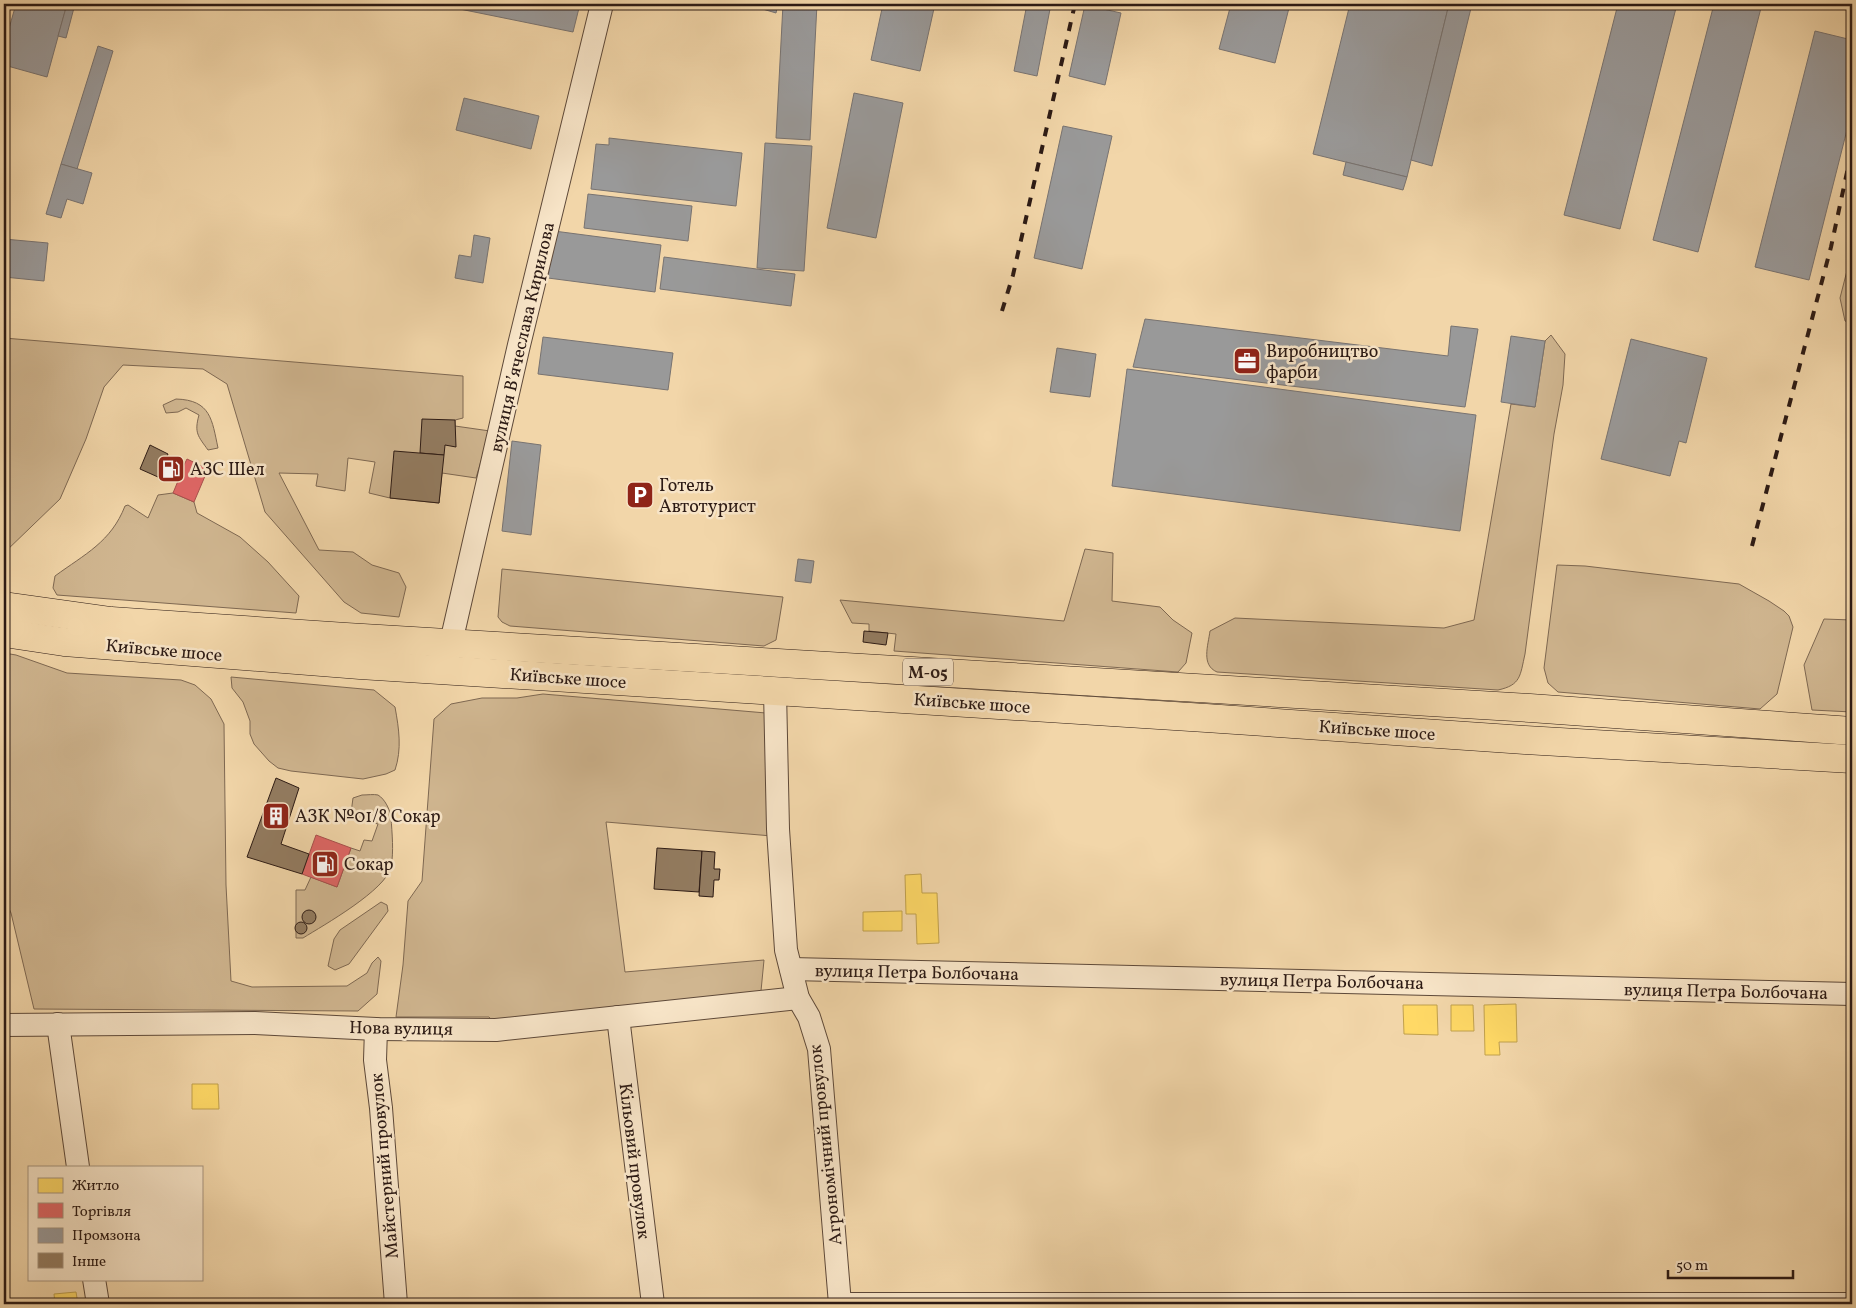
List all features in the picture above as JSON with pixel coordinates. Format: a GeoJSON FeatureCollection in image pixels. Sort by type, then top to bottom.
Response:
{"type":"FeatureCollection","features":[{"type":"Feature","properties":{"kind":"main road","name":"М-05"},"geometry":{"type":"LineString","coordinates":[[4,606],[111,621],[450,644],[1530,708],[1852,731]]}},
{"type":"Feature","properties":{"kind":"main road","name":"Київське шосе"},"geometry":{"type":"LineString","coordinates":[[4,633],[64,642],[199,654],[1852,759]]}},
{"type":"Feature","properties":{"kind":"street","name":"вулиця Вʼячеслава Кирилова"},"geometry":{"type":"LineString","coordinates":[[444,670],[519,345],[602,4]]}},
{"type":"Feature","properties":{"kind":"street","name":"Агрономічний провулок"},"geometry":{"type":"LineString","coordinates":[[775,691],[778,829],[786,950],[798,998],[809,1017],[819,1049],[840,1304]]}},
{"type":"Feature","properties":{"kind":"street","name":"вулиця Петра Болбочана"},"geometry":{"type":"LineString","coordinates":[[791,969],[1852,994]]}},
{"type":"Feature","properties":{"kind":"street","name":"Нова вулиця"},"geometry":{"type":"LineString","coordinates":[[4,1025],[255,1023],[496,1030],[798,998]]}},
{"type":"Feature","properties":{"kind":"street","name":"Кільовий провулок"},"geometry":{"type":"LineString","coordinates":[[618,1017],[653,1304]]}},
{"type":"Feature","properties":{"kind":"street"},"geometry":{"type":"LineString","coordinates":[[58,1024],[78,1166]]}},
{"type":"Feature","properties":{"kind":"street","name":"Майстерний провулок"},"geometry":{"type":"LineString","coordinates":[[376,1028],[375,1060],[381,1108],[396,1304]]}},
{"type":"Feature","properties":{"kind":"street"},"geometry":{"type":"LineString","coordinates":[[94,1280],[98,1304]]}},
{"type":"Feature","properties":{"kind":"street"},"geometry":{"type":"LineString","coordinates":[[840,1304],[1852,1304]]}},
{"type":"Feature","properties":{"kind":"shaded area"},"geometry":{"type":"Polygon","coordinates":[[[1852,251],[1852,323],[1845,321],[1840,298],[1852,251]]]}},
{"type":"Feature","properties":{"kind":"shaded area"},"geometry":{"type":"Polygon","coordinates":[[[1551,335],[1565,354],[1563,385],[1554,434],[1525,654],[1520,674],[1515,682],[1506,688],[1498,690],[1217,672],[1212,669],[1207,660],[1210,631],[1235,618],[1444,628],[1474,620],[1511,404],[1535,407],[1545,341],[1551,335]]]}},
{"type":"Feature","properties":{"kind":"shaded area"},"geometry":{"type":"Polygon","coordinates":[[[4,338],[463,376],[463,418],[455,420],[455,426],[490,431],[476,478],[442,473],[439,503],[390,498],[369,493],[375,462],[348,458],[345,491],[316,486],[318,474],[279,473],[319,550],[353,552],[372,565],[399,573],[406,587],[399,617],[361,613],[344,602],[265,512],[227,384],[203,369],[123,365],[104,387],[86,439],[60,499],[4,553],[4,338]]]}},
{"type":"Feature","properties":{"kind":"shaded area"},"geometry":{"type":"Polygon","coordinates":[[[176,399],[196,403],[208,413],[218,448],[208,450],[199,438],[197,426],[199,415],[186,408],[178,412],[166,413],[163,405],[176,399]]]}},
{"type":"Feature","properties":{"kind":"shaded area"},"geometry":{"type":"Polygon","coordinates":[[[173,493],[194,502],[197,513],[240,537],[268,562],[299,596],[296,613],[57,595],[53,588],[55,576],[87,554],[105,538],[125,506],[128,505],[148,518],[158,495],[173,493]]]}},
{"type":"Feature","properties":{"kind":"shaded area"},"geometry":{"type":"Polygon","coordinates":[[[1085,549],[1113,553],[1112,601],[1160,607],[1173,620],[1192,633],[1186,663],[1178,672],[894,651],[896,634],[869,631],[869,624],[852,623],[840,600],[1064,621],[1085,549]]]}},
{"type":"Feature","properties":{"kind":"shaded area"},"geometry":{"type":"Polygon","coordinates":[[[1557,565],[1585,566],[1739,584],[1769,601],[1789,616],[1793,627],[1777,694],[1760,709],[1558,692],[1548,683],[1544,668],[1557,565]]]}},
{"type":"Feature","properties":{"kind":"shaded area"},"geometry":{"type":"Polygon","coordinates":[[[502,569],[783,597],[776,640],[764,646],[510,626],[502,622],[498,617],[502,569]]]}},
{"type":"Feature","properties":{"kind":"shaded area"},"geometry":{"type":"Polygon","coordinates":[[[1824,619],[1852,620],[1852,712],[1812,710],[1804,665],[1824,619]]]}},
{"type":"Feature","properties":{"kind":"shaded area"},"geometry":{"type":"Polygon","coordinates":[[[4,653],[16,655],[67,673],[181,680],[195,685],[211,699],[224,724],[226,885],[231,981],[252,987],[347,986],[367,973],[372,963],[378,957],[381,961],[377,994],[358,1011],[34,1009],[11,913],[4,898],[4,653]]]}},
{"type":"Feature","properties":{"kind":"shaded area"},"geometry":{"type":"Polygon","coordinates":[[[231,677],[374,690],[395,707],[399,731],[399,747],[395,770],[363,779],[278,768],[254,744],[250,734],[250,721],[243,702],[232,688],[231,677]]]}},
{"type":"Feature","properties":{"kind":"shaded area"},"geometry":{"type":"Polygon","coordinates":[[[543,694],[766,713],[772,836],[606,822],[625,972],[764,960],[761,991],[614,1014],[496,1025],[489,1017],[396,1017],[403,965],[408,901],[422,881],[434,719],[451,704],[482,698],[517,698],[543,694]]]}},
{"type":"Feature","properties":{"kind":"shaded area"},"geometry":{"type":"Polygon","coordinates":[[[362,795],[378,795],[383,799],[391,817],[392,855],[391,867],[387,876],[366,896],[339,916],[303,938],[296,938],[296,890],[305,890],[311,877],[337,887],[351,848],[360,851],[364,840],[372,841],[378,824],[357,818],[351,813],[353,798],[362,795]]]}},
{"type":"Feature","properties":{"kind":"shaded area"},"geometry":{"type":"Polygon","coordinates":[[[381,902],[387,905],[388,911],[349,964],[335,970],[328,966],[334,939],[340,930],[381,902]]]}},
{"type":"Feature","properties":{"kind":"building: Житло"},"geometry":{"type":"Polygon","coordinates":[[[921,874],[922,893],[937,893],[939,943],[917,944],[916,914],[906,914],[905,875],[921,874]]]}},
{"type":"Feature","properties":{"kind":"building: Житло"},"geometry":{"type":"Polygon","coordinates":[[[902,911],[902,931],[863,931],[863,912],[902,911]]]}},
{"type":"Feature","properties":{"kind":"building: Житло"},"geometry":{"type":"Polygon","coordinates":[[[1516,1004],[1517,1042],[1499,1042],[1500,1055],[1485,1055],[1484,1005],[1516,1004]]]}},
{"type":"Feature","properties":{"kind":"building: Житло"},"geometry":{"type":"Polygon","coordinates":[[[1403,1005],[1437,1005],[1438,1035],[1404,1034],[1403,1005]]]}},
{"type":"Feature","properties":{"kind":"building: Житло"},"geometry":{"type":"Polygon","coordinates":[[[1451,1005],[1473,1005],[1474,1031],[1451,1031],[1451,1005]]]}},
{"type":"Feature","properties":{"kind":"building: Житло"},"geometry":{"type":"Polygon","coordinates":[[[192,1084],[218,1084],[219,1109],[192,1109],[192,1084]]]}},
{"type":"Feature","properties":{"kind":"building: Житло"},"geometry":{"type":"Polygon","coordinates":[[[76,1292],[78,1304],[55,1304],[54,1294],[76,1292]]]}},
{"type":"Feature","properties":{"kind":"building: Торгівля"},"geometry":{"type":"Polygon","coordinates":[[[187,459],[208,469],[194,502],[173,493],[178,481],[159,473],[166,460],[183,467],[187,459]]]}},
{"type":"Feature","properties":{"kind":"building: Торгівля","name":"Сокар"},"geometry":{"type":"Polygon","coordinates":[[[316,835],[351,848],[337,887],[302,874],[316,835]]]}},
{"type":"Feature","properties":{"kind":"building: Промзона"},"geometry":{"type":"Polygon","coordinates":[[[16,4],[67,4],[47,77],[4,65],[4,46],[16,4]]]}},
{"type":"Feature","properties":{"kind":"building: Промзона"},"geometry":{"type":"Polygon","coordinates":[[[67,4],[75,4],[66,38],[58,36],[67,4]]]}},
{"type":"Feature","properties":{"kind":"building: Промзона"},"geometry":{"type":"Polygon","coordinates":[[[435,4],[580,4],[573,32],[435,4]]]}},
{"type":"Feature","properties":{"kind":"building: Промзона"},"geometry":{"type":"Polygon","coordinates":[[[746,4],[778,4],[776,13],[746,4]]]}},
{"type":"Feature","properties":{"kind":"building: Промзона"},"geometry":{"type":"Polygon","coordinates":[[[783,4],[817,4],[810,140],[776,138],[783,4]]]}},
{"type":"Feature","properties":{"kind":"building: Промзона"},"geometry":{"type":"Polygon","coordinates":[[[883,4],[935,4],[920,71],[871,60],[883,4]]]}},
{"type":"Feature","properties":{"kind":"building: Промзона"},"geometry":{"type":"Polygon","coordinates":[[[1027,4],[1051,4],[1037,76],[1014,71],[1027,4]]]}},
{"type":"Feature","properties":{"kind":"building: Промзона"},"geometry":{"type":"Polygon","coordinates":[[[1231,4],[1290,4],[1275,63],[1219,49],[1231,4]]]}},
{"type":"Feature","properties":{"kind":"building: Промзона"},"geometry":{"type":"Polygon","coordinates":[[[1350,4],[1449,4],[1407,177],[1313,154],[1350,4]]]}},
{"type":"Feature","properties":{"kind":"building: Промзона"},"geometry":{"type":"Polygon","coordinates":[[[1449,4],[1472,4],[1432,166],[1411,160],[1449,4]]]}},
{"type":"Feature","properties":{"kind":"building: Промзона"},"geometry":{"type":"Polygon","coordinates":[[[1618,4],[1677,4],[1620,229],[1564,215],[1618,4]]]}},
{"type":"Feature","properties":{"kind":"building: Промзона"},"geometry":{"type":"Polygon","coordinates":[[[1714,4],[1762,4],[1698,252],[1653,240],[1714,4]]]}},
{"type":"Feature","properties":{"kind":"building: Промзона"},"geometry":{"type":"Polygon","coordinates":[[[1085,5],[1121,13],[1105,85],[1069,76],[1085,5]]]}},
{"type":"Feature","properties":{"kind":"building: Промзона"},"geometry":{"type":"Polygon","coordinates":[[[1815,31],[1852,40],[1852,110],[1809,280],[1755,267],[1815,31]]]}},
{"type":"Feature","properties":{"kind":"building: Промзона"},"geometry":{"type":"Polygon","coordinates":[[[98,46],[113,51],[77,169],[61,164],[98,46]]]}},
{"type":"Feature","properties":{"kind":"building: Промзона"},"geometry":{"type":"Polygon","coordinates":[[[854,93],[903,103],[876,238],[827,228],[854,93]]]}},
{"type":"Feature","properties":{"kind":"building: Промзона"},"geometry":{"type":"Polygon","coordinates":[[[464,98],[539,116],[531,149],[456,130],[464,98]]]}},
{"type":"Feature","properties":{"kind":"building: Промзона"},"geometry":{"type":"Polygon","coordinates":[[[1063,126],[1112,136],[1082,269],[1034,258],[1063,126]]]}},
{"type":"Feature","properties":{"kind":"building: Промзона"},"geometry":{"type":"Polygon","coordinates":[[[609,138],[742,153],[736,206],[591,189],[596,144],[609,145],[609,138]]]}},
{"type":"Feature","properties":{"kind":"building: Промзона"},"geometry":{"type":"Polygon","coordinates":[[[765,143],[812,146],[804,271],[757,268],[765,143]]]}},
{"type":"Feature","properties":{"kind":"building: Промзона"},"geometry":{"type":"Polygon","coordinates":[[[1346,162],[1407,177],[1403,190],[1343,175],[1346,162]]]}},
{"type":"Feature","properties":{"kind":"building: Промзона"},"geometry":{"type":"Polygon","coordinates":[[[61,164],[92,173],[83,204],[67,199],[61,218],[46,214],[61,164]]]}},
{"type":"Feature","properties":{"kind":"building: Промзона"},"geometry":{"type":"Polygon","coordinates":[[[588,194],[692,206],[688,241],[584,228],[588,194]]]}},
{"type":"Feature","properties":{"kind":"building: Промзона"},"geometry":{"type":"Polygon","coordinates":[[[554,231],[661,245],[655,292],[548,278],[554,231]]]}},
{"type":"Feature","properties":{"kind":"building: Промзона"},"geometry":{"type":"Polygon","coordinates":[[[474,235],[490,238],[483,283],[455,278],[459,255],[471,257],[474,235]]]}},
{"type":"Feature","properties":{"kind":"building: Промзона"},"geometry":{"type":"Polygon","coordinates":[[[4,239],[48,243],[44,281],[4,277],[4,239]]]}},
{"type":"Feature","properties":{"kind":"building: Промзона"},"geometry":{"type":"Polygon","coordinates":[[[664,257],[795,274],[791,306],[660,289],[664,257]]]}},
{"type":"Feature","properties":{"kind":"building: Промзона"},"geometry":{"type":"Polygon","coordinates":[[[1145,319],[1448,356],[1451,326],[1478,329],[1465,407],[1133,367],[1145,319]]]}},
{"type":"Feature","properties":{"kind":"building: Промзона"},"geometry":{"type":"Polygon","coordinates":[[[1511,336],[1545,341],[1535,407],[1501,402],[1511,336]]]}},
{"type":"Feature","properties":{"kind":"building: Промзона"},"geometry":{"type":"Polygon","coordinates":[[[543,337],[673,353],[668,390],[538,374],[543,337]]]}},
{"type":"Feature","properties":{"kind":"building: Промзона"},"geometry":{"type":"Polygon","coordinates":[[[1631,339],[1707,358],[1686,443],[1679,441],[1670,476],[1601,459],[1631,339]]]}},
{"type":"Feature","properties":{"kind":"building: Промзона"},"geometry":{"type":"Polygon","coordinates":[[[1057,348],[1096,354],[1090,397],[1050,392],[1057,348]]]}},
{"type":"Feature","properties":{"kind":"building: Промзона"},"geometry":{"type":"Polygon","coordinates":[[[1127,369],[1476,415],[1460,531],[1112,486],[1127,369]]]}},
{"type":"Feature","properties":{"kind":"building: Промзона"},"geometry":{"type":"Polygon","coordinates":[[[512,441],[541,445],[531,535],[502,531],[512,441]]]}},
{"type":"Feature","properties":{"kind":"building: Промзона"},"geometry":{"type":"Polygon","coordinates":[[[798,559],[814,561],[811,583],[795,581],[798,559]]]}},
{"type":"Feature","properties":{"kind":"building: Інше"},"geometry":{"type":"Polygon","coordinates":[[[422,419],[455,420],[456,447],[445,445],[444,455],[420,453],[422,419]]]}},
{"type":"Feature","properties":{"kind":"building: Інше"},"geometry":{"type":"Polygon","coordinates":[[[150,445],[168,454],[158,477],[140,469],[150,445]]]}},
{"type":"Feature","properties":{"kind":"building: Інше"},"geometry":{"type":"Polygon","coordinates":[[[394,451],[444,455],[439,503],[390,498],[394,451]]]}},
{"type":"Feature","properties":{"kind":"building: Інше"},"geometry":{"type":"Polygon","coordinates":[[[864,631],[888,633],[886,645],[863,642],[864,631]]]}},
{"type":"Feature","properties":{"kind":"building: Інше","name":"АЗК №01/8 Сокар"},"geometry":{"type":"Polygon","coordinates":[[[276,778],[299,788],[281,844],[309,854],[302,874],[247,857],[276,778]]]}},
{"type":"Feature","properties":{"kind":"building: Інше"},"geometry":{"type":"Polygon","coordinates":[[[657,848],[702,851],[699,892],[654,889],[657,848]]]}},
{"type":"Feature","properties":{"kind":"building: Інше"},"geometry":{"type":"Polygon","coordinates":[[[702,851],[715,852],[714,869],[720,869],[719,880],[714,880],[713,897],[699,896],[702,851]]]}},
{"type":"Feature","properties":{"kind":"building: Інше"},"geometry":{"type":"Polygon","coordinates":[[[309,910],[314,912],[316,917],[314,922],[309,924],[304,922],[302,917],[304,912],[309,910]]]}},
{"type":"Feature","properties":{"kind":"building: Інше"},"geometry":{"type":"Polygon","coordinates":[[[299,922],[303,922],[307,928],[303,934],[299,934],[295,930],[295,926],[299,922]]]}},
{"type":"Feature","properties":{"kind":"railway"},"geometry":{"type":"LineString","coordinates":[[1002,311],[1013,275],[1075,4]]}},
{"type":"Feature","properties":{"kind":"railway"},"geometry":{"type":"LineString","coordinates":[[1752,546],[1831,247],[1852,149]]}},
{"type":"Feature","properties":{"kind":"place","name":"Виробництво фарби"},"geometry":{"type":"Point","coordinates":[1247,361]}},
{"type":"Feature","properties":{"kind":"place","name":"АЗС Шел"},"geometry":{"type":"Point","coordinates":[171,469]}},
{"type":"Feature","properties":{"kind":"place","name":"Готель Автотурист"},"geometry":{"type":"Point","coordinates":[640,495]}},
{"type":"Feature","properties":{"kind":"place","name":"АЗК №01/8 Сокар"},"geometry":{"type":"Point","coordinates":[276,816]}},
{"type":"Feature","properties":{"kind":"place","name":"Сокар"},"geometry":{"type":"Point","coordinates":[325,864]}}]}
